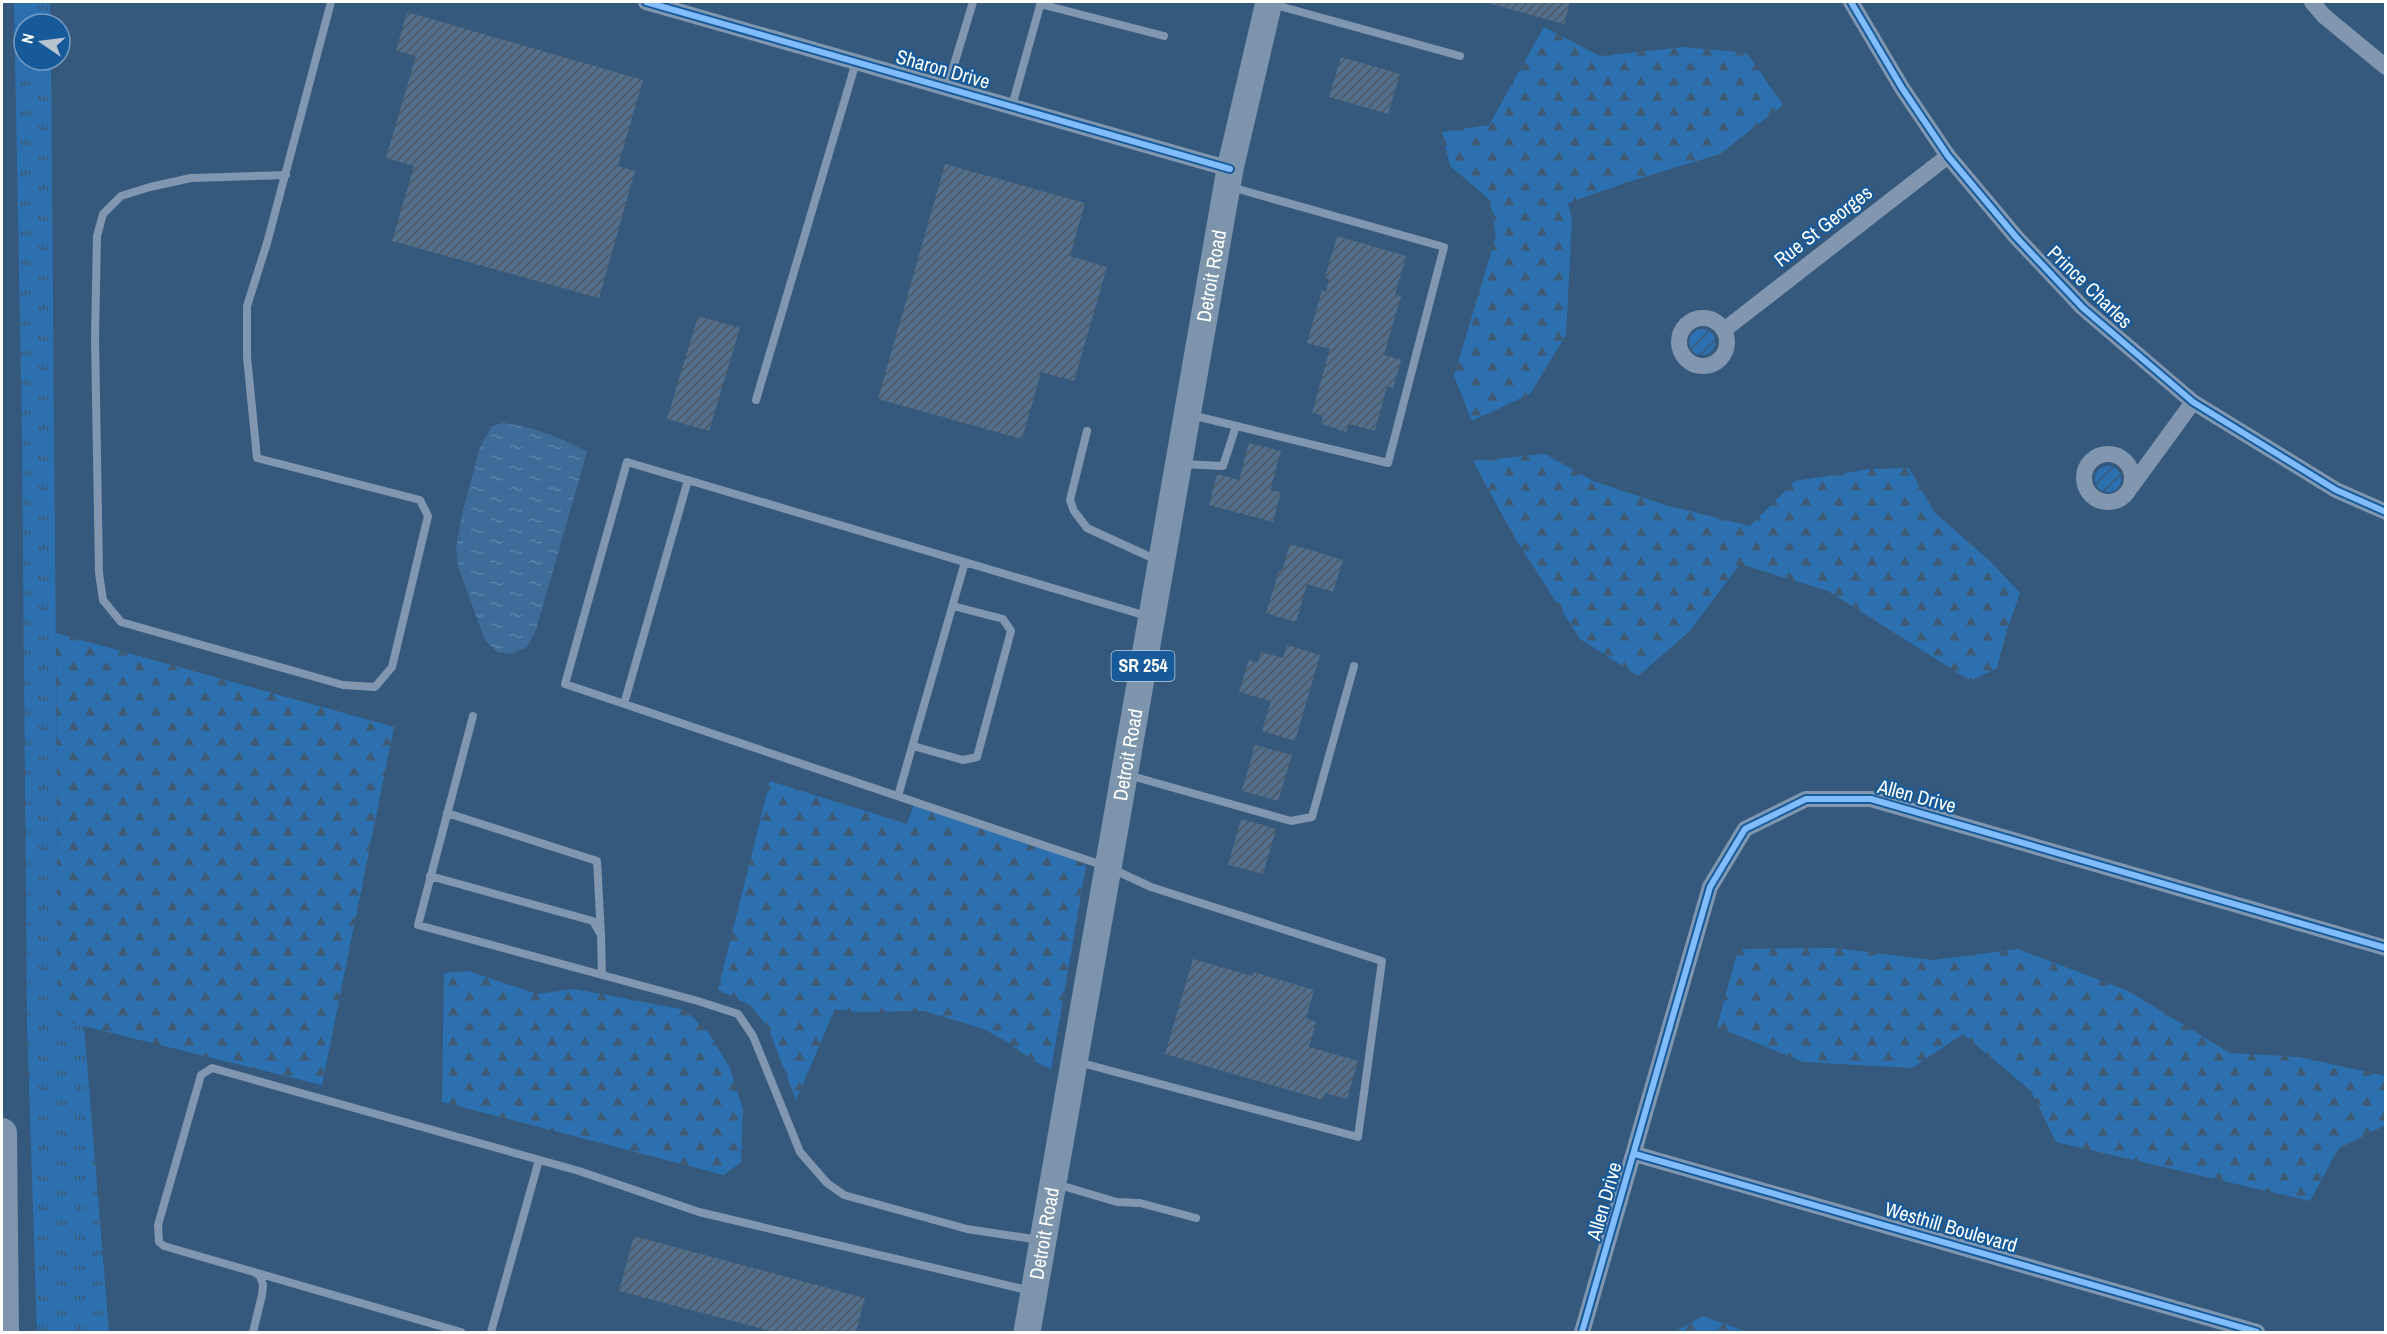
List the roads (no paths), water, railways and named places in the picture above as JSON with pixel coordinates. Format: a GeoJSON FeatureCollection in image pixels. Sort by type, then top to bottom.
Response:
{"type":"FeatureCollection","features":[{"type":"Feature","properties":{"kind":"highway"},"geometry":{"type":"LineString","coordinates":[[2,1133],[4,1332]]}},
{"type":"Feature","properties":{"kind":"highway"},"geometry":{"type":"LineString","coordinates":[[3,1272],[16,1332]]}},
{"type":"Feature","properties":{"kind":"main road","name":"Detroit Road"},"geometry":{"type":"LineString","coordinates":[[1027,1332],[1229,178],[1269,2]]}},
{"type":"Feature","properties":{"kind":"street","name":"Sharon Drive"},"geometry":{"type":"LineString","coordinates":[[646,2],[1012,106],[1229,178]]}},
{"type":"Feature","properties":{"kind":"street","name":"Prince Charles"},"geometry":{"type":"LineString","coordinates":[[1851,2],[1902,88],[1948,156],[2016,237],[2084,308],[2193,402],[2336,490],[2385,512]]}},
{"type":"Feature","properties":{"kind":"street"},"geometry":{"type":"LineString","coordinates":[[2312,2],[2324,16],[2385,67]]}},
{"type":"Feature","properties":{"kind":"street","name":"Rue St Georges"},"geometry":{"type":"LineString","coordinates":[[1724,330],[1948,156]]}},
{"type":"Feature","properties":{"kind":"street"},"geometry":{"type":"LineString","coordinates":[[2131,487],[2193,402]]}},
{"type":"Feature","properties":{"kind":"street","name":"Allen Drive"},"geometry":{"type":"LineString","coordinates":[[1582,1332],[1710,887],[1745,829],[1806,799],[1871,799],[2385,948]]}},
{"type":"Feature","properties":{"kind":"street","name":"Westhill Boulevard"},"geometry":{"type":"LineString","coordinates":[[1635,1154],[2257,1332]]}},
{"type":"Feature","properties":{"kind":"lane"},"geometry":{"type":"LineString","coordinates":[[286,176],[191,178],[122,196],[103,214],[97,236],[95,338],[99,573],[103,600],[121,622],[343,685],[375,687],[392,667],[428,516],[420,500],[257,458],[247,357],[247,306],[286,176],[331,2]]}},
{"type":"Feature","properties":{"kind":"lane"},"geometry":{"type":"LineString","coordinates":[[947,88],[973,2]]}},
{"type":"Feature","properties":{"kind":"lane"},"geometry":{"type":"LineString","coordinates":[[1269,2],[1461,56]]}},
{"type":"Feature","properties":{"kind":"lane"},"geometry":{"type":"LineString","coordinates":[[1012,106],[1040,3],[1164,36]]}},
{"type":"Feature","properties":{"kind":"lane"},"geometry":{"type":"LineString","coordinates":[[756,400],[856,62]]}},
{"type":"Feature","properties":{"kind":"lane"},"geometry":{"type":"LineString","coordinates":[[1188,414],[1388,463],[1444,247],[1229,178]]}},
{"type":"Feature","properties":{"kind":"lane"},"geometry":{"type":"LineString","coordinates":[[1179,464],[1223,466],[1236,426]]}},
{"type":"Feature","properties":{"kind":"lane"},"geometry":{"type":"LineString","coordinates":[[1087,431],[1070,500],[1074,511],[1087,528],[1162,562]]}},
{"type":"Feature","properties":{"kind":"lane"},"geometry":{"type":"LineString","coordinates":[[1074,1061],[1358,1137],[1382,961],[1151,887],[1108,867],[565,684],[627,462],[1152,617]]}},
{"type":"Feature","properties":{"kind":"lane"},"geometry":{"type":"LineString","coordinates":[[624,704],[688,480]]}},
{"type":"Feature","properties":{"kind":"lane"},"geometry":{"type":"LineString","coordinates":[[898,796],[965,562]]}},
{"type":"Feature","properties":{"kind":"lane"},"geometry":{"type":"LineString","coordinates":[[913,746],[963,760],[977,757],[1011,631],[1003,619],[953,606]]}},
{"type":"Feature","properties":{"kind":"lane"},"geometry":{"type":"LineString","coordinates":[[1125,774],[1291,821],[1312,817],[1354,666]]}},
{"type":"Feature","properties":{"kind":"lane"},"geometry":{"type":"LineString","coordinates":[[473,716],[417,925],[738,1014],[753,1036],[800,1152],[826,1183],[844,1195],[967,1229],[1043,1241]]}},
{"type":"Feature","properties":{"kind":"lane"},"geometry":{"type":"LineString","coordinates":[[447,813],[597,861],[602,975]]}},
{"type":"Feature","properties":{"kind":"lane"},"geometry":{"type":"LineString","coordinates":[[430,876],[594,921],[601,935]]}},
{"type":"Feature","properties":{"kind":"lane"},"geometry":{"type":"LineString","coordinates":[[461,1332],[164,1246],[159,1242],[158,1225],[201,1075],[212,1068],[539,1160],[699,1212],[1034,1291]]}},
{"type":"Feature","properties":{"kind":"lane"},"geometry":{"type":"LineString","coordinates":[[491,1332],[539,1160]]}},
{"type":"Feature","properties":{"kind":"lane"},"geometry":{"type":"LineString","coordinates":[[1053,1183],[1117,1202],[1140,1203],[1196,1218]]}},
{"type":"Feature","properties":{"kind":"lane"},"geometry":{"type":"LineString","coordinates":[[248,1270],[260,1276],[263,1285],[253,1332]]}},
{"type":"Feature","properties":{"kind":"water"},"geometry":{"type":"Polygon","coordinates":[[[503,423],[547,433],[587,452],[536,630],[527,647],[512,654],[497,652],[485,640],[458,567],[456,548],[463,510],[480,447],[492,426],[503,423]]]}}]}
